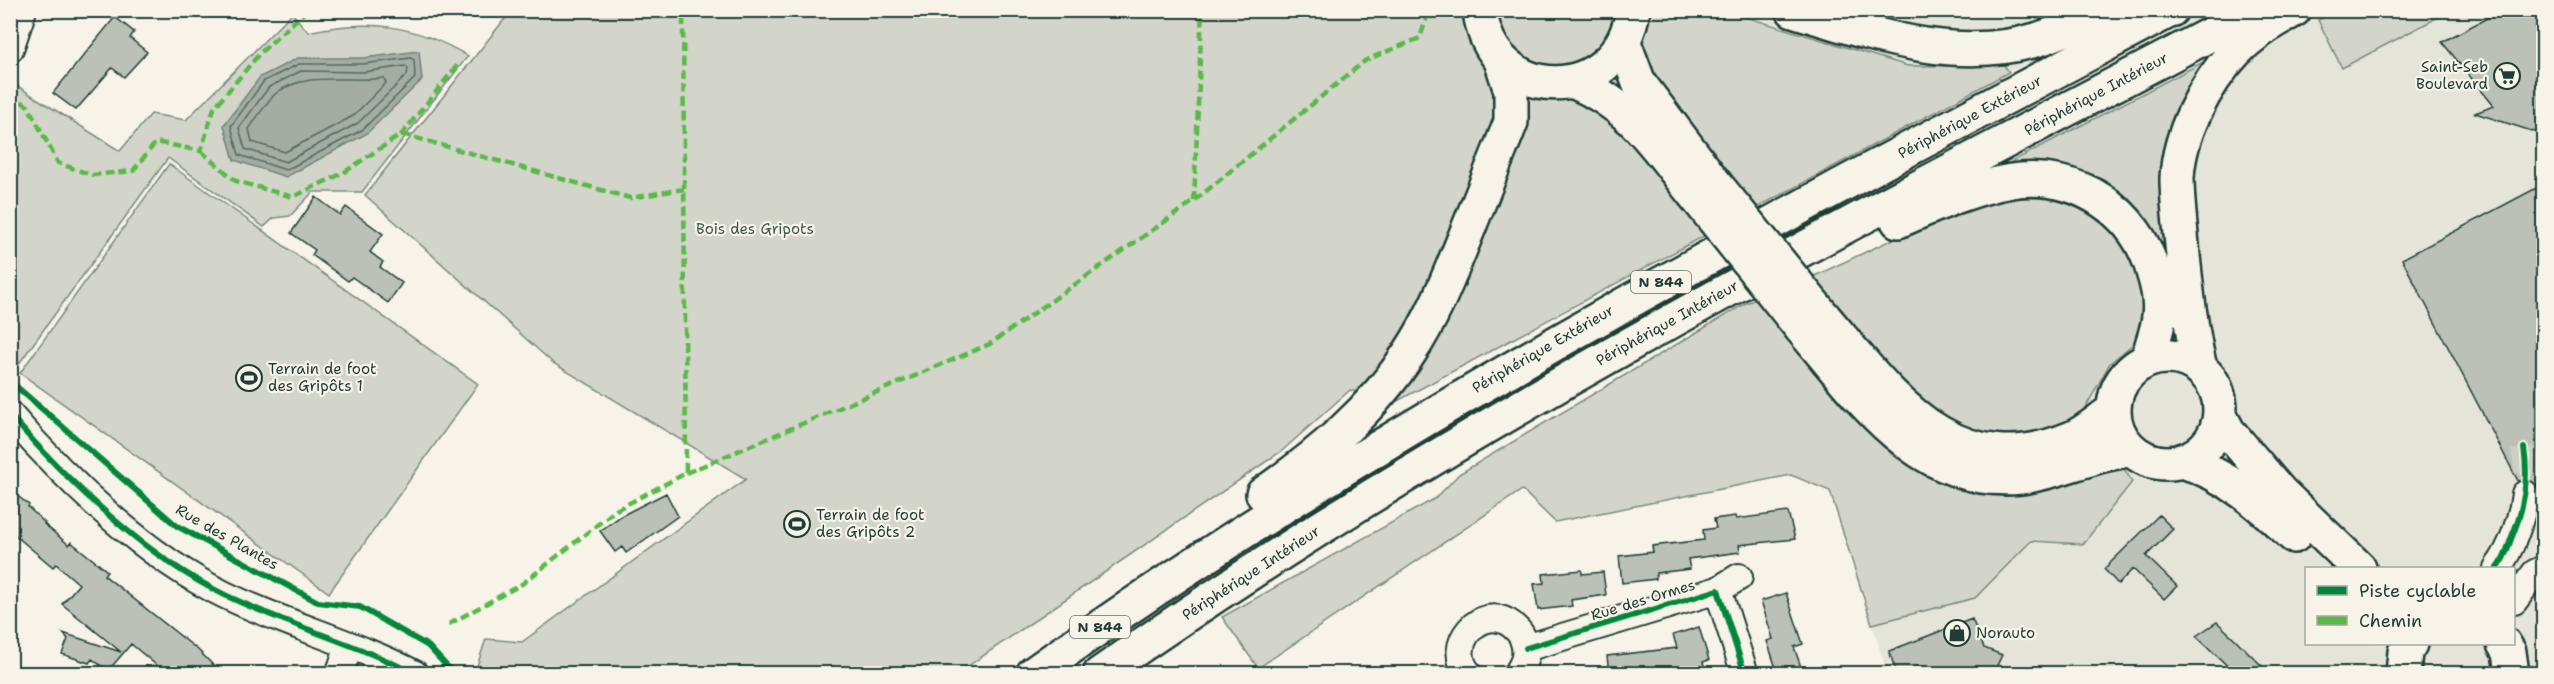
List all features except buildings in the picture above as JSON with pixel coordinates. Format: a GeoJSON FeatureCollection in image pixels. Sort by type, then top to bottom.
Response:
{"type":"FeatureCollection","features":[{"type":"Feature","properties":{"kind":"main road"},"geometry":{"type":"LineString","coordinates":[[1167,581],[1181,551],[1291,474],[1340,435],[1378,394],[1410,353],[1441,298],[1511,122],[1511,91],[1502,60],[1485,35],[1480,10]]}},
{"type":"Feature","properties":{"kind":"main road"},"geometry":{"type":"LineString","coordinates":[[1502,60],[1527,78],[1558,83],[1573,81],[1603,68],[1624,43],[1633,10]]}},
{"type":"Feature","properties":{"kind":"main road"},"geometry":{"type":"LineString","coordinates":[[1792,10],[1881,37],[1962,50],[2007,46],[2038,39],[2109,10]]}},
{"type":"Feature","properties":{"kind":"main road","name":"Périphérique Extérieur"},"geometry":{"type":"LineString","coordinates":[[1033,674],[1167,581],[1371,450],[1586,324],[1809,202],[2171,10]]}},
{"type":"Feature","properties":{"kind":"main road"},"geometry":{"type":"LineString","coordinates":[[2200,368],[2190,325],[2186,290],[2178,187],[2181,156],[2196,110],[2219,71],[2269,14]]}},
{"type":"Feature","properties":{"kind":"main road","name":"Périphérique Intérieur"},"geometry":{"type":"LineString","coordinates":[[1100,674],[1222,590],[1421,464],[1627,345],[1847,225],[2269,14]]}},
{"type":"Feature","properties":{"kind":"main road"},"geometry":{"type":"LineString","coordinates":[[1624,43],[1639,83],[1703,187]]}},
{"type":"Feature","properties":{"kind":"main road"},"geometry":{"type":"LineString","coordinates":[[1573,81],[1614,102],[1703,187],[1812,322],[1871,411],[1911,446],[1944,465],[1982,475],[2021,477],[2131,449]]}},
{"type":"Feature","properties":{"kind":"main road"},"geometry":{"type":"LineString","coordinates":[[1847,225],[1879,228],[1982,187],[2013,181],[2047,182],[2081,189],[2118,211],[2141,240],[2149,259],[2157,287],[2160,315],[2148,360]]}},
{"type":"Feature","properties":{"kind":"main road"},"geometry":{"type":"LineString","coordinates":[[1812,322],[1911,415],[1938,433],[1969,446],[2001,452],[2038,448],[2074,437],[2114,410]]}},
{"type":"Feature","properties":{"kind":"main road"},"geometry":{"type":"LineString","coordinates":[[2175,357],[2200,368],[2208,375],[2218,394],[2220,416],[2216,431],[2208,444],[2197,455],[2169,464],[2155,462],[2131,449],[2118,432],[2114,410],[2116,394],[2123,380],[2134,368],[2148,360],[2175,357]]}},
{"type":"Feature","properties":{"kind":"main road"},"geometry":{"type":"LineString","coordinates":[[2220,416],[2228,431],[2342,562]]}},
{"type":"Feature","properties":{"kind":"main road"},"geometry":{"type":"LineString","coordinates":[[2182,461],[2214,474],[2253,498],[2342,562]]}},
{"type":"Feature","properties":{"kind":"main road"},"geometry":{"type":"LineString","coordinates":[[2505,645],[2509,652],[2512,674]]}},
{"type":"Feature","properties":{"kind":"street"},"geometry":{"type":"LineString","coordinates":[[10,49],[23,10]]}},
{"type":"Feature","properties":{"kind":"street"},"geometry":{"type":"LineString","coordinates":[[10,415],[49,460],[156,552],[190,576],[226,596],[415,674]]}},
{"type":"Feature","properties":{"kind":"street"},"geometry":{"type":"LineString","coordinates":[[2498,567],[2519,522],[2525,494]]}},
{"type":"Feature","properties":{"kind":"street"},"geometry":{"type":"LineString","coordinates":[[2478,567],[2513,536]]}},
{"type":"Feature","properties":{"kind":"street"},"geometry":{"type":"LineString","coordinates":[[2342,562],[2370,567]]}},
{"type":"Feature","properties":{"kind":"street"},"geometry":{"type":"LineString","coordinates":[[2515,600],[2535,573],[2544,569]]}},
{"type":"Feature","properties":{"kind":"street","name":"Rue des Ormes"},"geometry":{"type":"LineString","coordinates":[[1526,648],[1729,584],[1745,674]]}},
{"type":"Feature","properties":{"kind":"street"},"geometry":{"type":"LineString","coordinates":[[1469,674],[1460,656],[1460,644],[1470,627],[1485,619],[1505,620],[1521,633],[1526,648],[1524,664],[1517,674]]}},
{"type":"Feature","properties":{"kind":"street"},"geometry":{"type":"LineString","coordinates":[[339,674],[350,647]]}},
{"type":"Feature","properties":{"kind":"shaded area"},"geometry":{"type":"Polygon","coordinates":[[[1722,11],[2138,11],[2009,72],[2004,65],[1908,66],[1722,11]]]}},
{"type":"Feature","properties":{"kind":"shaded area"},"geometry":{"type":"Polygon","coordinates":[[[2163,11],[2543,11],[2543,673],[1887,673],[1872,624],[1975,598],[2031,541],[2087,405],[2110,363],[2138,340],[2206,353],[2186,174],[2218,81],[2163,11]]]}},
{"type":"Feature","properties":{"kind":"green space","name":"Bois des Gripots"},"geometry":{"type":"Polygon","coordinates":[[[1722,10],[1908,66],[2004,65],[2009,72],[1392,404],[1350,390],[1283,450],[958,673],[483,674],[476,669],[486,639],[522,642],[746,479],[553,363],[365,195],[511,11],[1722,10]]]}},
{"type":"Feature","properties":{"kind":"green space"},"geometry":{"type":"Polygon","coordinates":[[[2336,10],[2450,11],[2342,68],[2318,20],[2336,10]]]}},
{"type":"Feature","properties":{"kind":"green space"},"geometry":{"type":"Polygon","coordinates":[[[292,13],[308,32],[351,25],[391,27],[429,37],[468,56],[362,192],[313,192],[290,216],[274,218],[264,227],[168,158],[18,365],[11,357],[10,97],[14,84],[120,151],[151,114],[186,120],[292,13]]]}},
{"type":"Feature","properties":{"kind":"green space"},"geometry":{"type":"Polygon","coordinates":[[[2205,61],[2218,81],[2186,174],[2207,353],[2138,340],[2110,363],[2087,405],[2132,482],[2083,544],[2031,541],[1975,598],[1872,624],[1830,491],[1791,475],[1555,522],[1522,490],[1258,668],[1222,617],[1436,498],[1459,474],[1746,303],[1819,274],[1976,200],[2011,162],[2205,61]]]}},
{"type":"Feature","properties":{"kind":"green space","name":"Terrain de foot des Gripôts 1"},"geometry":{"type":"Polygon","coordinates":[[[169,164],[478,384],[329,593],[20,373],[169,164]]]}},
{"type":"Feature","properties":{"kind":"water"},"geometry":{"type":"Polygon","coordinates":[[[419,51],[422,80],[366,134],[286,177],[234,160],[224,125],[260,77],[298,58],[363,58],[419,51]]]}},
{"type":"Feature","properties":{"kind":"tunnel"},"geometry":{"type":"LineString","coordinates":[[2524,448],[2527,468],[2525,494]]}},
{"type":"Feature","properties":{"kind":"marked path"},"geometry":{"type":"LineString","coordinates":[[10,94],[28,106],[58,163],[92,175],[133,171],[156,142],[201,151],[214,108],[260,53],[307,10]]}},
{"type":"Feature","properties":{"kind":"marked path"},"geometry":{"type":"LineString","coordinates":[[449,624],[522,584],[616,510],[686,473],[683,10]]}},
{"type":"Feature","properties":{"kind":"marked path"},"geometry":{"type":"LineString","coordinates":[[1194,201],[1202,10]]}},
{"type":"Feature","properties":{"kind":"marked path"},"geometry":{"type":"LineString","coordinates":[[686,473],[990,344],[1194,201],[1366,60],[1420,38],[1429,10]]}},
{"type":"Feature","properties":{"kind":"marked path"},"geometry":{"type":"LineString","coordinates":[[201,151],[236,181],[293,197],[343,173],[402,134],[460,62]]}},
{"type":"Feature","properties":{"kind":"marked path"},"geometry":{"type":"LineString","coordinates":[[402,134],[630,198],[684,189]]}},
{"type":"Feature","properties":{"kind":"cycle path","name":"Rue des Plantes"},"geometry":{"type":"LineString","coordinates":[[10,381],[177,526],[318,602],[360,607],[428,646],[454,674]]}},
{"type":"Feature","properties":{"kind":"cycle path"},"geometry":{"type":"LineString","coordinates":[[10,415],[57,466],[110,516],[166,560],[195,579],[272,616],[369,653],[415,674]]}},
{"type":"Feature","properties":{"kind":"cycle path"},"geometry":{"type":"LineString","coordinates":[[2498,567],[2507,551],[2522,505],[2526,483],[2524,448]]}},
{"type":"Feature","properties":{"kind":"cycle path"},"geometry":{"type":"LineString","coordinates":[[1526,648],[1718,590],[1745,674]]}},
{"type":"Feature","properties":{"kind":"place","name":"Saint-Seb Boulevard"},"geometry":{"type":"Point","coordinates":[2507,76]}},
{"type":"Feature","properties":{"kind":"place","name":"Terrain de foot des Gripôts 1"},"geometry":{"type":"Point","coordinates":[249,378]}},
{"type":"Feature","properties":{"kind":"place","name":"Terrain de foot des Gripôts 2"},"geometry":{"type":"Point","coordinates":[797,524]}},
{"type":"Feature","properties":{"kind":"place","name":"Norauto"},"geometry":{"type":"Point","coordinates":[1957,633]}}]}
